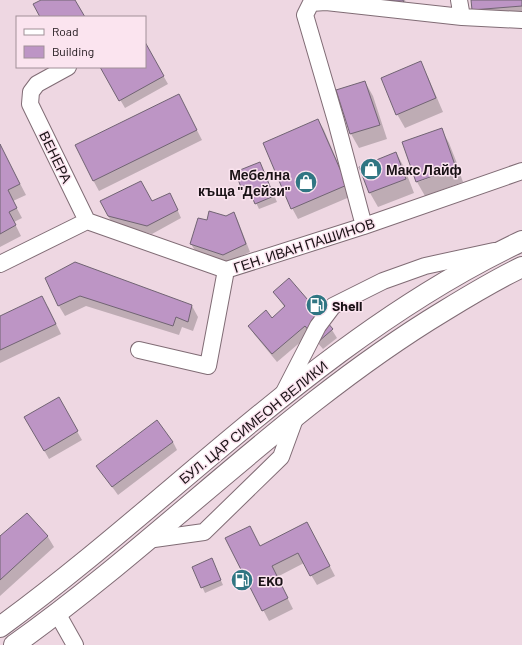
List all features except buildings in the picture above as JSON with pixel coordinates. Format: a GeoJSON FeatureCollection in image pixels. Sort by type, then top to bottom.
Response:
{"type":"FeatureCollection","features":[{"type":"Feature","properties":{"kind":"main road","name":"БУЛ. ЦАР СИМЕОН ВЕЛИКИ"},"geometry":{"type":"LineString","coordinates":[[0,627],[42,596],[281,398],[341,351],[441,284],[504,249],[522,241]]}},
{"type":"Feature","properties":{"kind":"main road","name":"БУЛ. ЦАР СИМЕОН ВЕЛИКИ"},"geometry":{"type":"LineString","coordinates":[[14,645],[57,613],[296,416],[355,370],[410,332],[480,289],[522,267]]}},
{"type":"Feature","properties":{"kind":"street"},"geometry":{"type":"LineString","coordinates":[[459,0],[462,17]]}},
{"type":"Feature","properties":{"kind":"street"},"geometry":{"type":"LineString","coordinates":[[364,226],[336,121],[305,15],[310,3],[326,2],[462,17],[522,20]]}},
{"type":"Feature","properties":{"kind":"street","name":"ВЕНЕРА"},"geometry":{"type":"LineString","coordinates":[[66,68],[37,84],[31,92],[30,104],[87,221]]}},
{"type":"Feature","properties":{"kind":"street","name":"ГЕН. ИВАН ПАШИНОВ"},"geometry":{"type":"LineString","coordinates":[[87,221],[226,270],[364,226],[522,171]]}},
{"type":"Feature","properties":{"kind":"street"},"geometry":{"type":"LineString","coordinates":[[0,264],[87,221]]}},
{"type":"Feature","properties":{"kind":"street"},"geometry":{"type":"LineString","coordinates":[[281,398],[318,326],[333,306],[383,281],[425,266],[504,249]]}},
{"type":"Feature","properties":{"kind":"street"},"geometry":{"type":"LineString","coordinates":[[139,350],[208,366],[226,270]]}},
{"type":"Feature","properties":{"kind":"street"},"geometry":{"type":"LineString","coordinates":[[147,540],[204,532],[281,457],[296,416]]}},
{"type":"Feature","properties":{"kind":"street"},"geometry":{"type":"LineString","coordinates":[[57,613],[75,645]]}},
{"type":"Feature","properties":{"kind":"place","name":"Макс Лайф"},"geometry":{"type":"Point","coordinates":[371,169]}},
{"type":"Feature","properties":{"kind":"place","name":"Мебелна къща \"Дейзи\""},"geometry":{"type":"Point","coordinates":[306,182]}},
{"type":"Feature","properties":{"kind":"place","name":"Shell"},"geometry":{"type":"Point","coordinates":[317,305]}},
{"type":"Feature","properties":{"kind":"place","name":"EKO"},"geometry":{"type":"Point","coordinates":[242,580]}}]}
